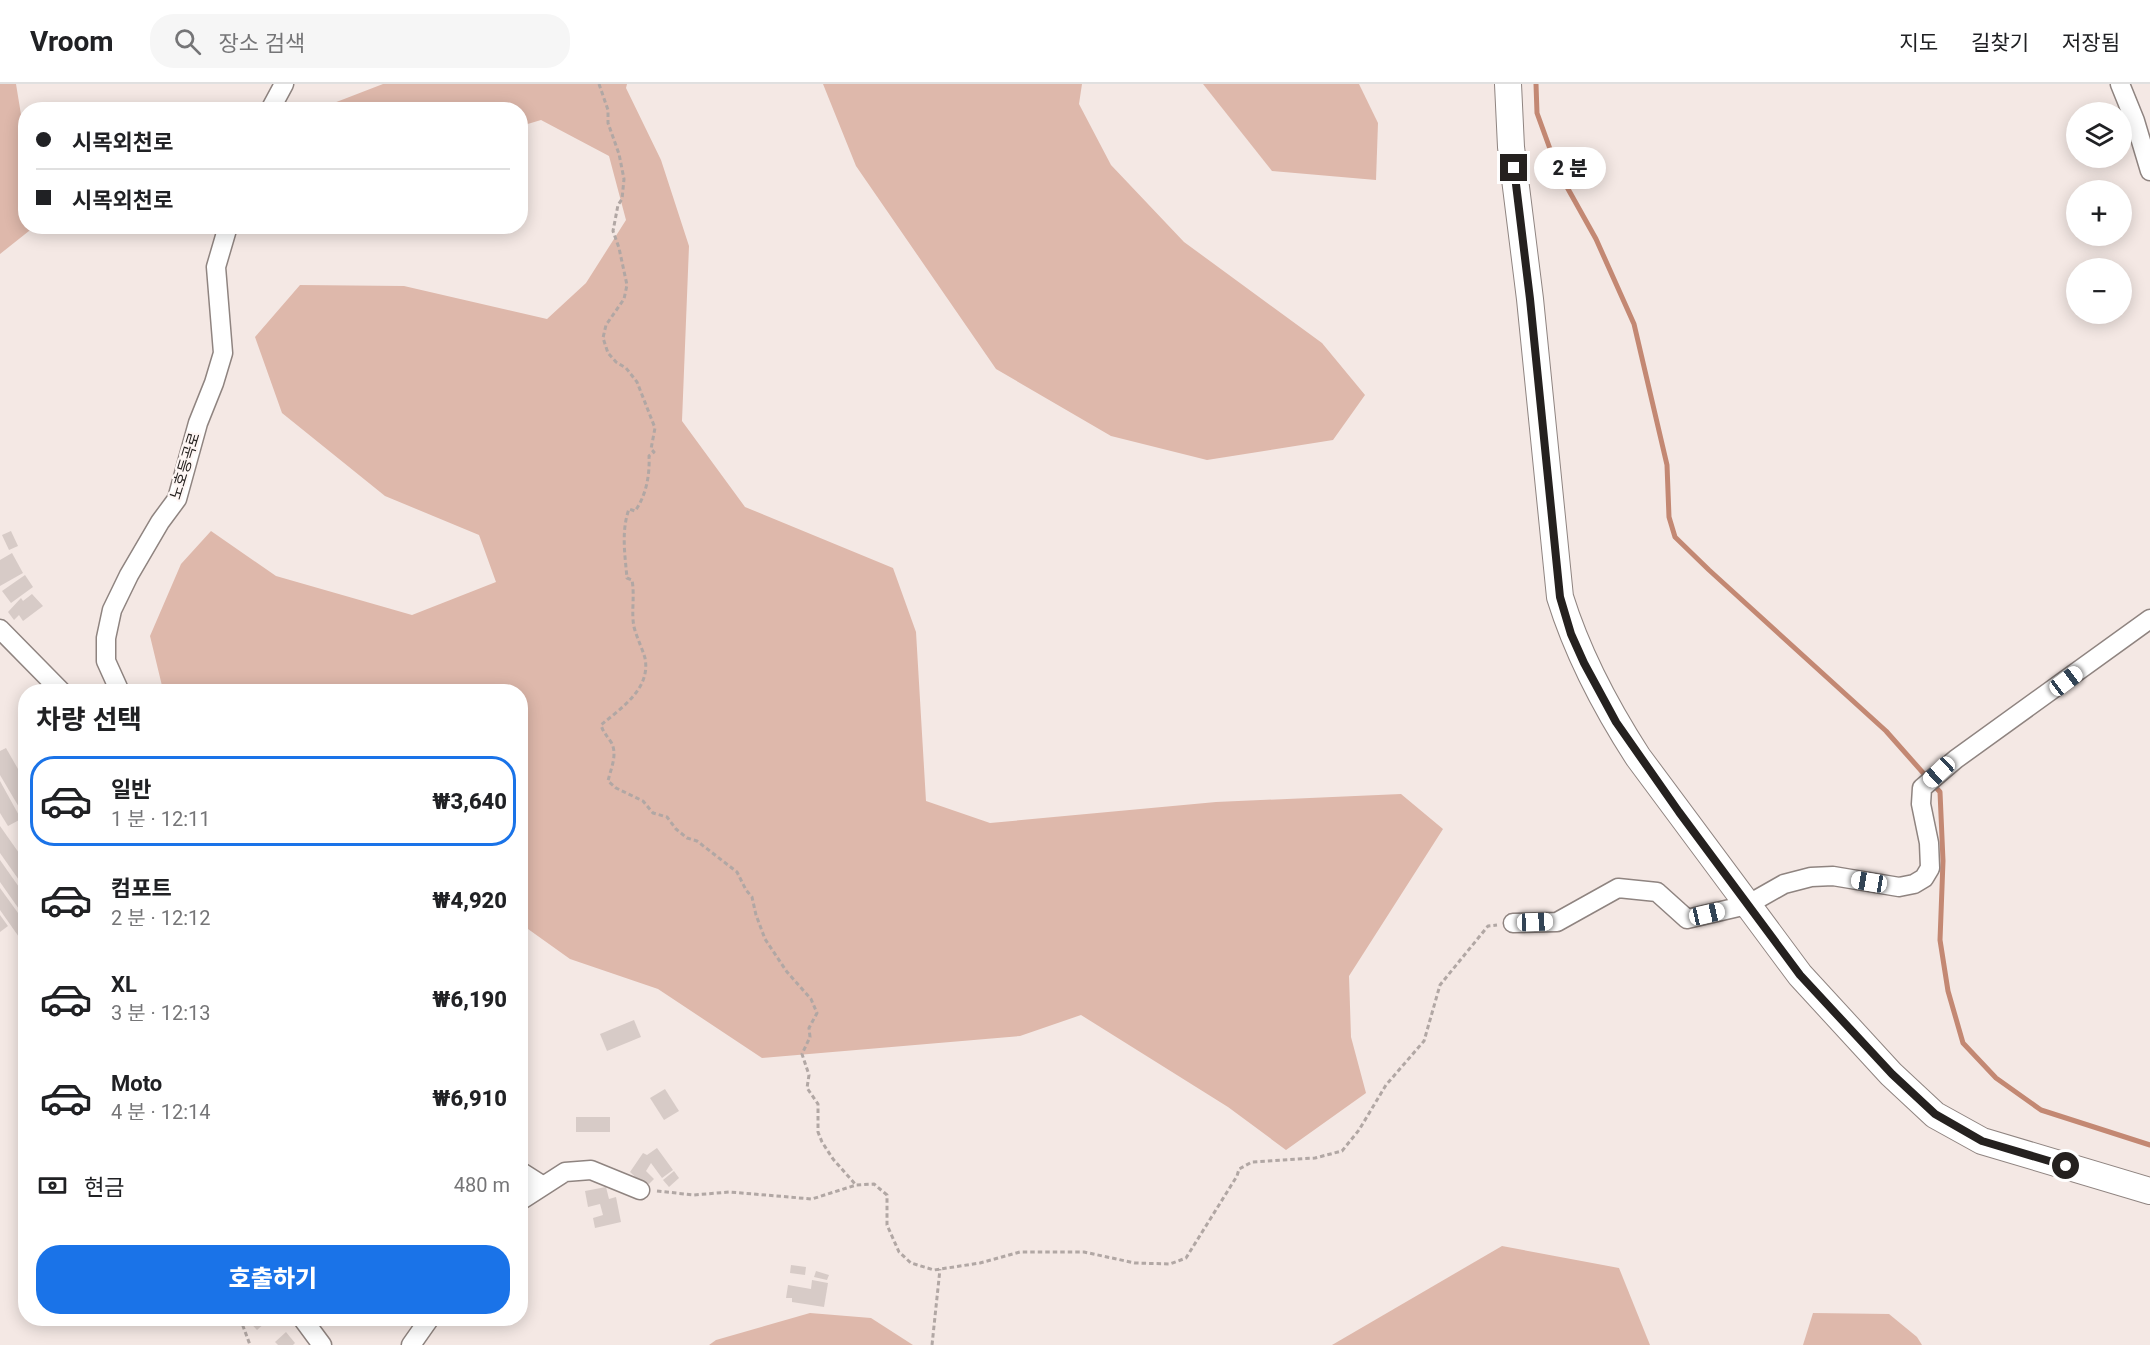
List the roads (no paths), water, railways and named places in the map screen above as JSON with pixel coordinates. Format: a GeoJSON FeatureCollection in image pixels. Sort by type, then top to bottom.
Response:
{"type":"FeatureCollection","features":[{"type":"Feature","properties":{"kind":"street"},"geometry":{"type":"LineString","coordinates":[[274,102],[284,84]]}},
{"type":"Feature","properties":{"kind":"street"},"geometry":{"type":"LineString","coordinates":[[1508,84],[1511,147],[1530,299],[1560,597],[1571,634],[1591,678],[1616,722],[1638,757],[1800,975],[1892,1074],[1935,1114],[1982,1141],[2150,1191]]}},
{"type":"Feature","properties":{"kind":"street"},"geometry":{"type":"LineString","coordinates":[[2120,84],[2150,171]]}},
{"type":"Feature","properties":{"kind":"street","name":"노호등곡로"},"geometry":{"type":"LineString","coordinates":[[116,684],[106,661],[106,638],[112,610],[129,575],[160,522],[177,499],[198,423],[223,353],[216,267],[226,234]]}},
{"type":"Feature","properties":{"kind":"street"},"geometry":{"type":"LineString","coordinates":[[1513,923],[1557,922],[1618,888],[1657,892],[1687,919],[1747,905],[1784,884],[1811,877],[1833,876],[1899,888],[1914,884],[1924,878],[1930,868],[1921,804],[1922,788],[1939,772],[2150,619]]}},
{"type":"Feature","properties":{"kind":"street"},"geometry":{"type":"LineString","coordinates":[[0,629],[54,684]]}},
{"type":"Feature","properties":{"kind":"street"},"geometry":{"type":"LineString","coordinates":[[528,1195],[565,1172],[591,1170],[640,1190]]}},
{"type":"Feature","properties":{"kind":"street"},"geometry":{"type":"LineString","coordinates":[[528,1176],[542,1185]]}},
{"type":"Feature","properties":{"kind":"street"},"geometry":{"type":"LineString","coordinates":[[308,1326],[322,1345]]}},
{"type":"Feature","properties":{"kind":"street"},"geometry":{"type":"LineString","coordinates":[[411,1345],[424,1326]]}},
{"type":"Feature","properties":{"kind":"waterway"},"geometry":{"type":"LineString","coordinates":[[1536,84],[1537,113],[1558,171],[1596,239],[1634,324],[1667,465],[1669,517],[1675,537],[1886,731],[1940,792],[1943,861],[1940,940],[1948,991],[1963,1043],[1996,1078],[2041,1110],[2150,1145]]}}]}
